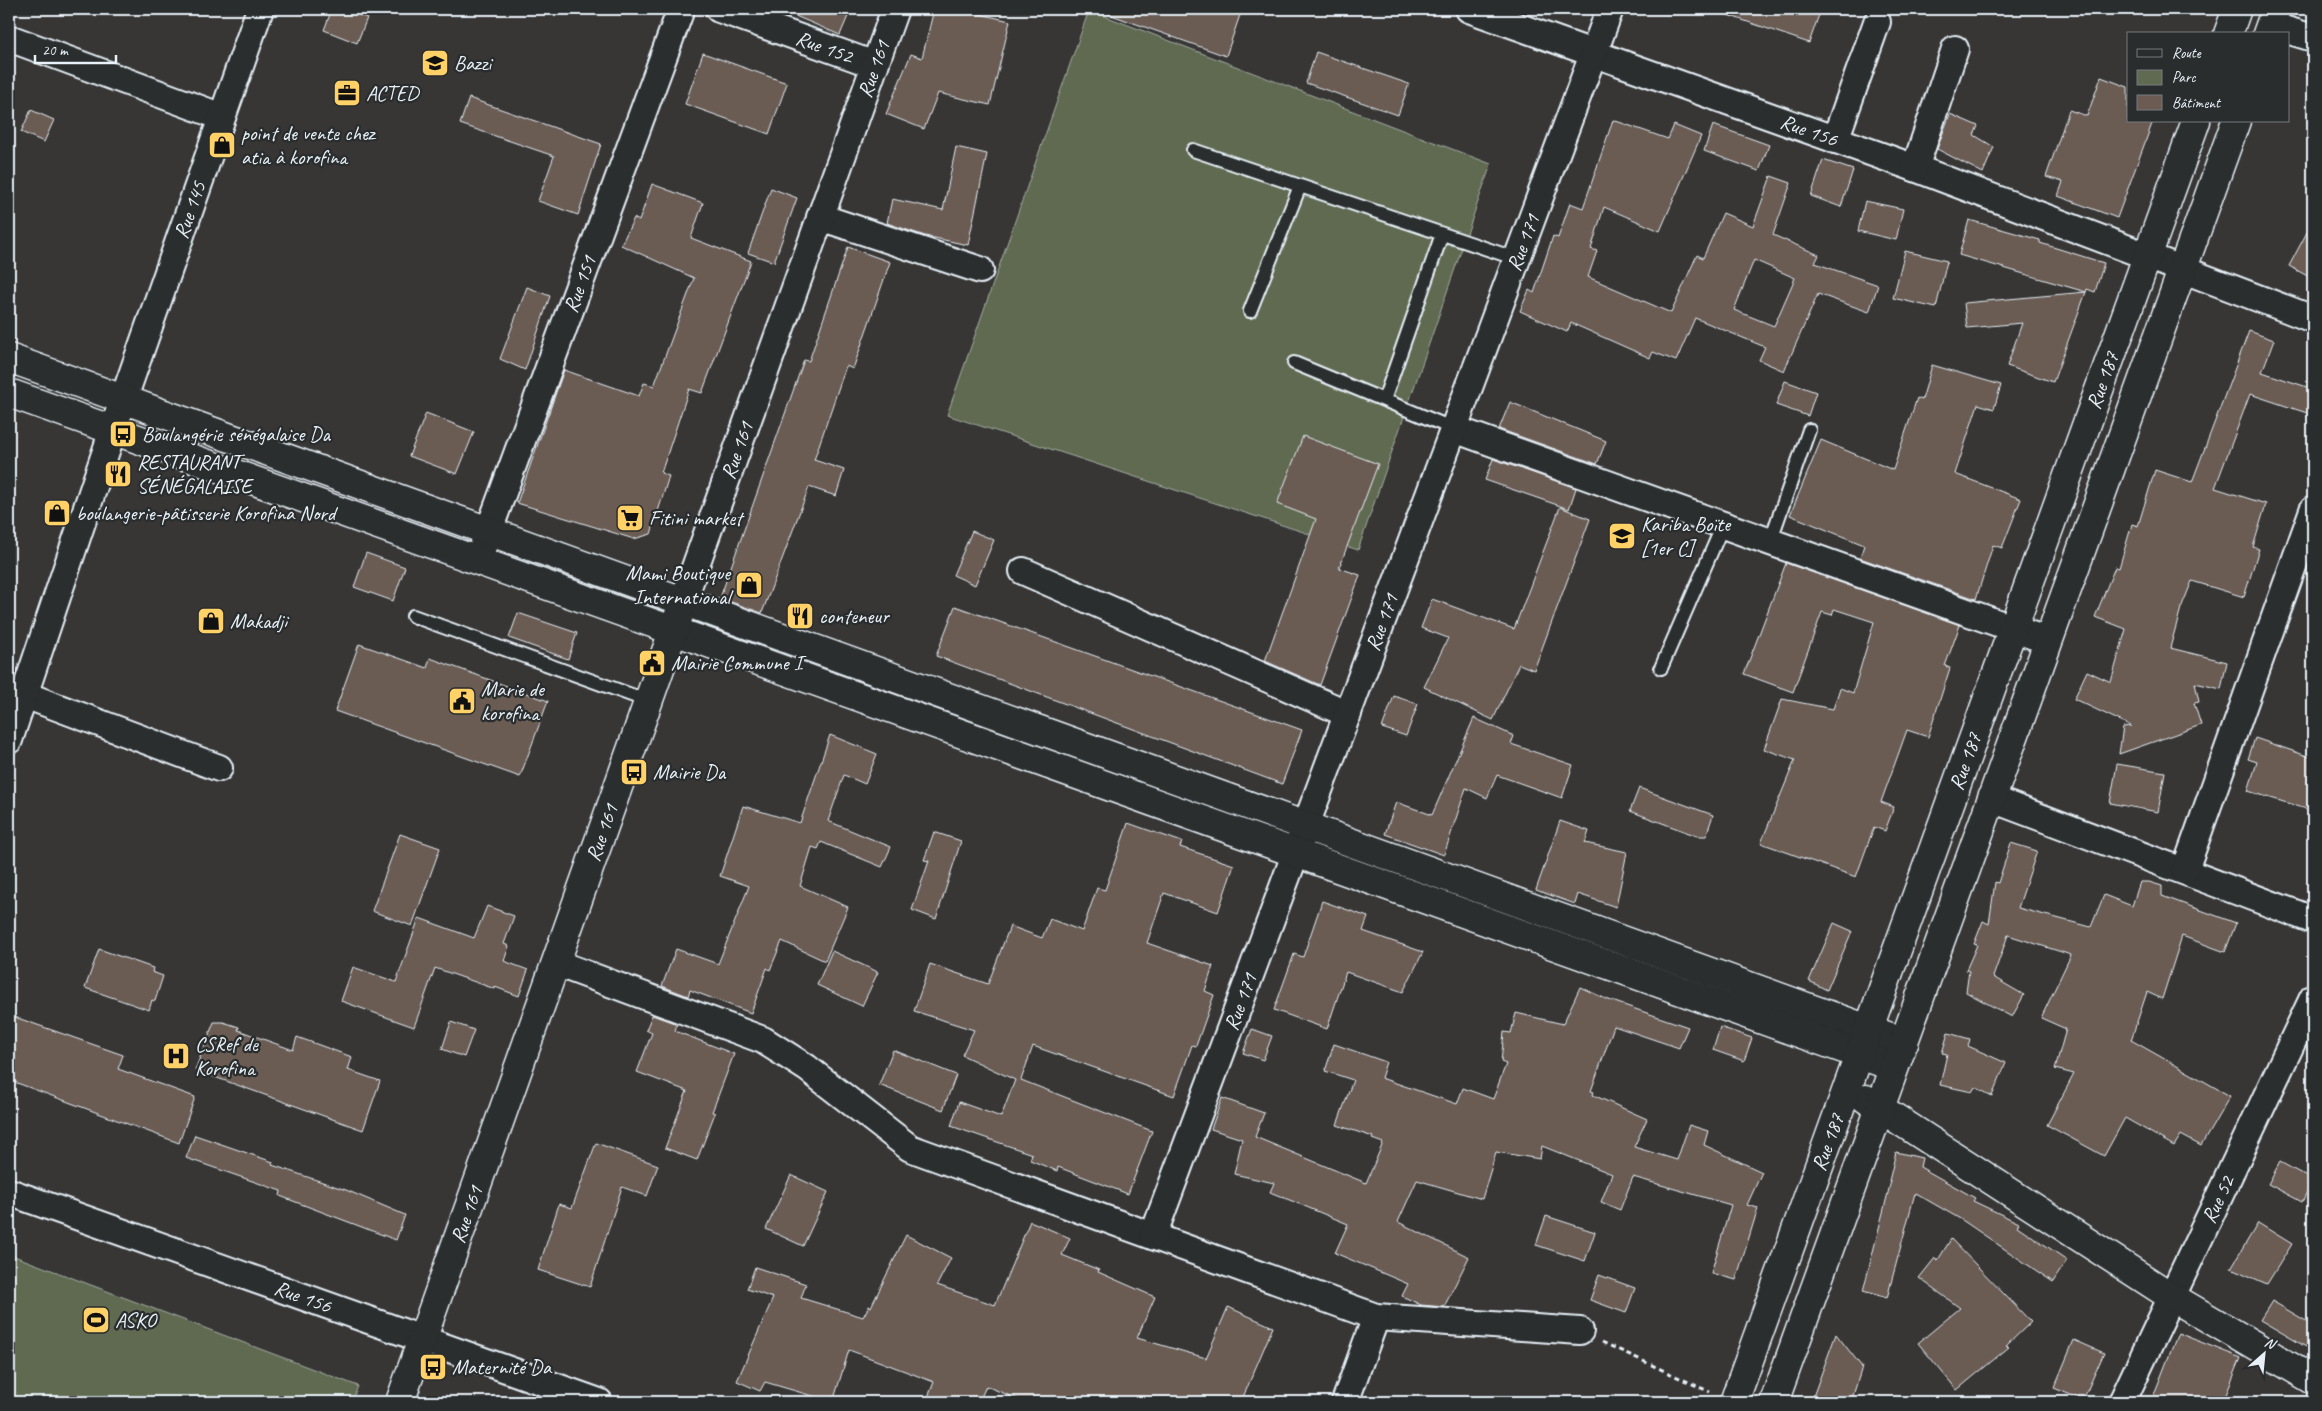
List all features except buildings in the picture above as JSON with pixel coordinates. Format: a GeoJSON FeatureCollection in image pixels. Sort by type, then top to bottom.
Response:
{"type":"FeatureCollection","features":[{"type":"Feature","properties":{"kind":"main road"},"geometry":{"type":"LineString","coordinates":[[2229,32],[2237,9]]}},
{"type":"Feature","properties":{"kind":"main road","name":"Rue 187"},"geometry":{"type":"LineString","coordinates":[[1725,1398],[1848,1087],[2196,122]]}},
{"type":"Feature","properties":{"kind":"main road","name":"Rue 187"},"geometry":{"type":"LineString","coordinates":[[1774,1402],[2236,122]]}},
{"type":"Feature","properties":{"kind":"main road"},"geometry":{"type":"LineString","coordinates":[[9,358],[118,414],[478,560],[1894,1067]]}},
{"type":"Feature","properties":{"kind":"main road"},"geometry":{"type":"LineString","coordinates":[[9,393],[118,414],[489,531],[1904,1042]]}},
{"type":"Feature","properties":{"kind":"main road","name":"Rue 161"},"geometry":{"type":"LineString","coordinates":[[400,1402],[683,601]]}},
{"type":"Feature","properties":{"kind":"main road"},"geometry":{"type":"LineString","coordinates":[[1848,1087],[2172,1297],[2313,1380]]}},
{"type":"Feature","properties":{"kind":"street","name":"Rue 145"},"geometry":{"type":"LineString","coordinates":[[9,740],[118,414],[260,9]]}},
{"type":"Feature","properties":{"kind":"street","name":"Rue 151"},"geometry":{"type":"LineString","coordinates":[[478,560],[681,9]]}},
{"type":"Feature","properties":{"kind":"street","name":"Rue 152"},"geometry":{"type":"LineString","coordinates":[[718,9],[875,65]]}},
{"type":"Feature","properties":{"kind":"street","name":"Rue 161"},"geometry":{"type":"LineString","coordinates":[[683,601],[895,9]]}},
{"type":"Feature","properties":{"kind":"street","name":"Rue 156"},"geometry":{"type":"LineString","coordinates":[[1468,9],[1915,168],[2183,268],[2313,319]]}},
{"type":"Feature","properties":{"kind":"street","name":"Rue 171"},"geometry":{"type":"LineString","coordinates":[[1153,1236],[1610,9]]}},
{"type":"Feature","properties":{"kind":"street"},"geometry":{"type":"LineString","coordinates":[[1835,140],[1877,22]]}},
{"type":"Feature","properties":{"kind":"street"},"geometry":{"type":"LineString","coordinates":[[2271,22],[2313,38]]}},
{"type":"Feature","properties":{"kind":"street"},"geometry":{"type":"LineString","coordinates":[[9,38],[222,117]]}},
{"type":"Feature","properties":{"kind":"street"},"geometry":{"type":"LineString","coordinates":[[1915,168],[1955,49]]}},
{"type":"Feature","properties":{"kind":"street"},"geometry":{"type":"LineString","coordinates":[[820,218],[980,270]]}},
{"type":"Feature","properties":{"kind":"street"},"geometry":{"type":"LineString","coordinates":[[1454,429],[2048,641]]}},
{"type":"Feature","properties":{"kind":"street"},"geometry":{"type":"LineString","coordinates":[[2185,870],[2313,510]]}},
{"type":"Feature","properties":{"kind":"street"},"geometry":{"type":"LineString","coordinates":[[1023,571],[1348,714]]}},
{"type":"Feature","properties":{"kind":"street"},"geometry":{"type":"LineString","coordinates":[[25,695],[219,768]]}},
{"type":"Feature","properties":{"kind":"street"},"geometry":{"type":"LineString","coordinates":[[1992,799],[2185,870],[2313,920]]}},
{"type":"Feature","properties":{"kind":"street"},"geometry":{"type":"LineString","coordinates":[[556,963],[763,1040],[807,1068],[910,1148],[1376,1317],[1580,1331]]}},
{"type":"Feature","properties":{"kind":"street","name":"Rue 52"},"geometry":{"type":"LineString","coordinates":[[2122,1402],[2313,998]]}},
{"type":"Feature","properties":{"kind":"street","name":"Rue 156"},"geometry":{"type":"LineString","coordinates":[[9,1192],[599,1402]]}},
{"type":"Feature","properties":{"kind":"street"},"geometry":{"type":"LineString","coordinates":[[1345,1402],[1376,1317]]}},
{"type":"Feature","properties":{"kind":"lane"},"geometry":{"type":"LineString","coordinates":[[1193,150],[1517,259]]}},
{"type":"Feature","properties":{"kind":"lane"},"geometry":{"type":"LineString","coordinates":[[1250,311],[1300,186]]}},
{"type":"Feature","properties":{"kind":"lane"},"geometry":{"type":"LineString","coordinates":[[1384,400],[1442,234]]}},
{"type":"Feature","properties":{"kind":"lane"},"geometry":{"type":"LineString","coordinates":[[1294,363],[1454,429]]}},
{"type":"Feature","properties":{"kind":"lane"},"geometry":{"type":"LineString","coordinates":[[1770,542],[1809,430]]}},
{"type":"Feature","properties":{"kind":"lane"},"geometry":{"type":"LineString","coordinates":[[1661,668],[1724,525]]}},
{"type":"Feature","properties":{"kind":"lane"},"geometry":{"type":"LineString","coordinates":[[413,616],[648,701]]}},
{"type":"Feature","properties":{"kind":"path"},"geometry":{"type":"LineString","coordinates":[[1580,1331],[1725,1398]]}},
{"type":"Feature","properties":{"kind":"green space"},"geometry":{"type":"Polygon","coordinates":[[[1089,10],[1491,164],[1358,550],[947,415],[1089,10]]]}},
{"type":"Feature","properties":{"kind":"green space","name":"ASKO"},"geometry":{"type":"Polygon","coordinates":[[[9,1254],[358,1386],[352,1402],[9,1402],[9,1254]]]}},
{"type":"Feature","properties":{"kind":"place","name":"Bazzi"},"geometry":{"type":"Point","coordinates":[435,63]}},
{"type":"Feature","properties":{"kind":"place","name":"ACTED"},"geometry":{"type":"Point","coordinates":[347,93]}},
{"type":"Feature","properties":{"kind":"place","name":"point de vente chez atia à korofina"},"geometry":{"type":"Point","coordinates":[222,145]}},
{"type":"Feature","properties":{"kind":"place","name":"Boulangérie sénégalaise Da"},"geometry":{"type":"Point","coordinates":[123,434]}},
{"type":"Feature","properties":{"kind":"place","name":"RESTAURANT SÉNÉGALAISE"},"geometry":{"type":"Point","coordinates":[118,474]}},
{"type":"Feature","properties":{"kind":"place","name":"boulangerie-pâtisserie Korofina Nord"},"geometry":{"type":"Point","coordinates":[57,513]}},
{"type":"Feature","properties":{"kind":"place","name":"Fitini market"},"geometry":{"type":"Point","coordinates":[630,518]}},
{"type":"Feature","properties":{"kind":"place","name":"Kariba Boïte [1er C]"},"geometry":{"type":"Point","coordinates":[1622,536]}},
{"type":"Feature","properties":{"kind":"place","name":"Mami Boutique International"},"geometry":{"type":"Point","coordinates":[749,585]}},
{"type":"Feature","properties":{"kind":"place","name":"conteneur"},"geometry":{"type":"Point","coordinates":[800,616]}},
{"type":"Feature","properties":{"kind":"place","name":"Makadji"},"geometry":{"type":"Point","coordinates":[211,621]}},
{"type":"Feature","properties":{"kind":"place","name":"Mairie Commune I"},"geometry":{"type":"Point","coordinates":[652,663]}},
{"type":"Feature","properties":{"kind":"place","name":"Marie de korofina"},"geometry":{"type":"Point","coordinates":[462,701]}},
{"type":"Feature","properties":{"kind":"place","name":"Mairie Da"},"geometry":{"type":"Point","coordinates":[634,772]}},
{"type":"Feature","properties":{"kind":"place","name":"CSRef de Korofina"},"geometry":{"type":"Point","coordinates":[176,1056]}},
{"type":"Feature","properties":{"kind":"place","name":"ASKO"},"geometry":{"type":"Point","coordinates":[96,1320]}},
{"type":"Feature","properties":{"kind":"place","name":"Maternité Da"},"geometry":{"type":"Point","coordinates":[433,1367]}}]}
